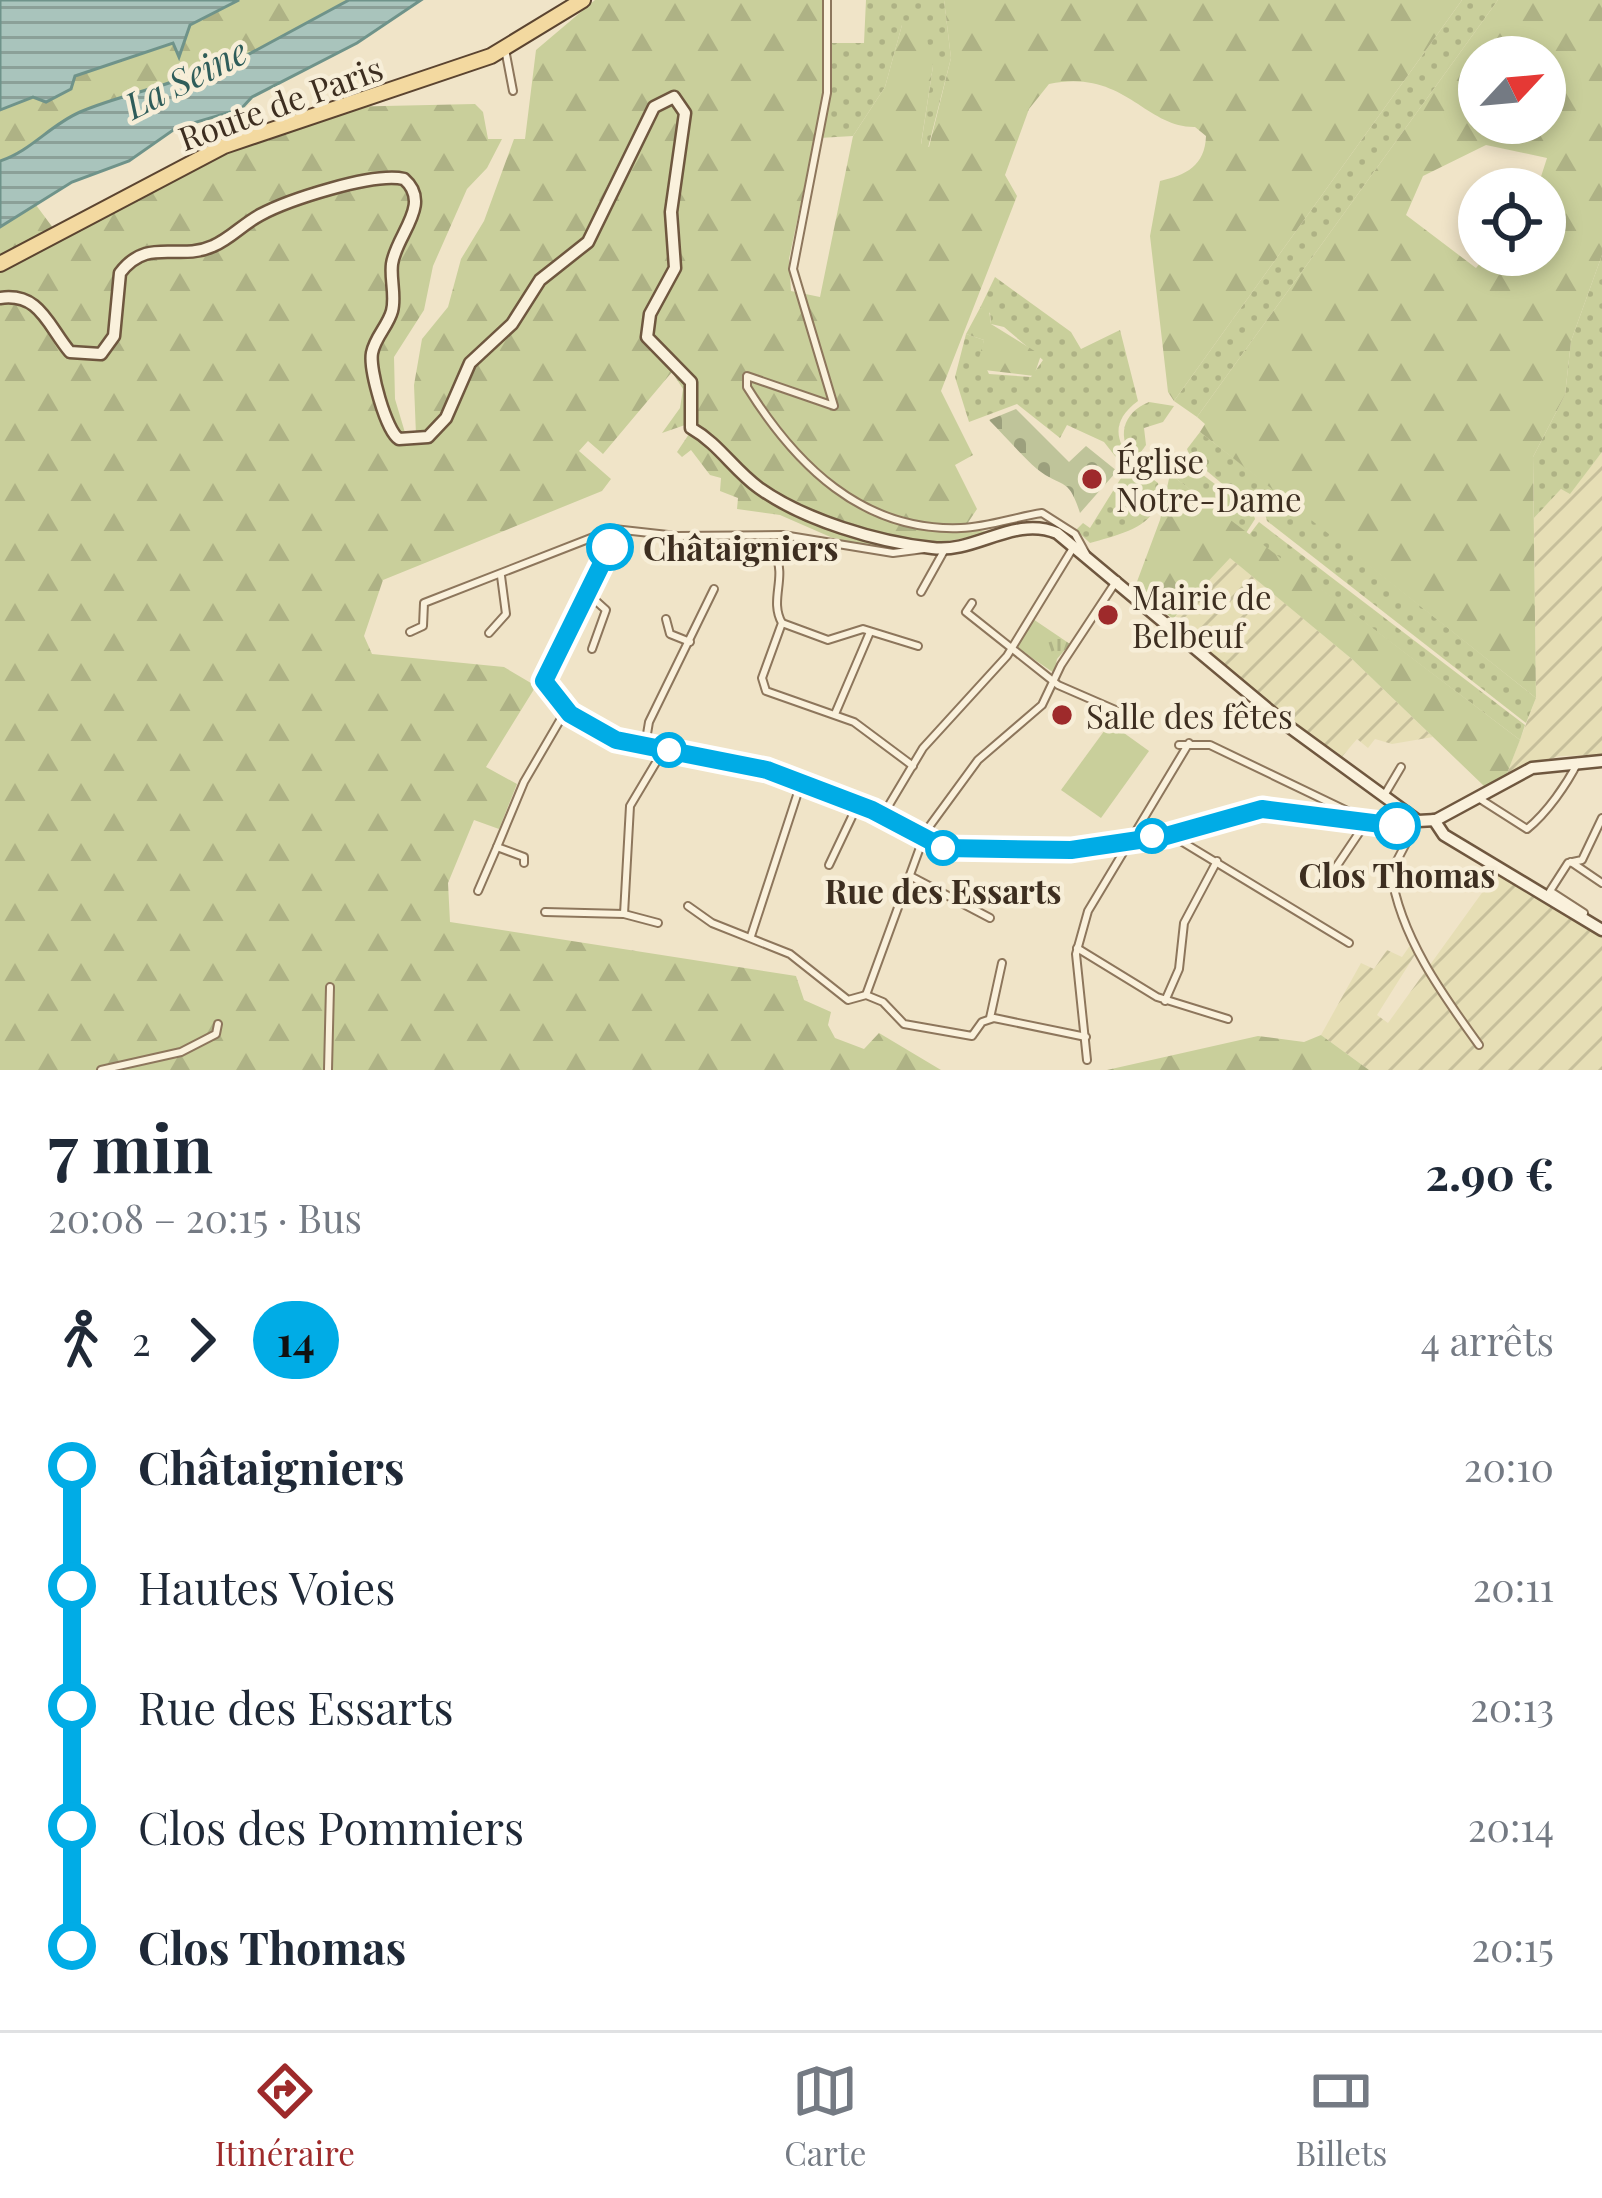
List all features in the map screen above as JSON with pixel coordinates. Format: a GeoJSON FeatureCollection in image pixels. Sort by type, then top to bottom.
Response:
{"type":"FeatureCollection","features":[{"type":"Feature","properties":{"kind":"main road","name":"Route de Paris"},"geometry":{"type":"LineString","coordinates":[[0,264],[224,146],[505,49],[583,0]]}},
{"type":"Feature","properties":{"kind":"main road"},"geometry":{"type":"LineString","coordinates":[[0,298],[33,301],[70,352],[101,354],[114,336],[120,273],[140,254],[160,248],[206,249],[274,209],[381,178],[404,179],[413,189],[416,207],[393,257],[394,306],[374,346],[372,367],[387,429],[407,441],[428,437],[446,418],[470,363],[512,324],[540,280],[588,242],[654,107],[674,97],[685,113],[671,212],[676,259],[650,314],[646,337],[691,382],[691,428],[721,447],[740,472],[775,498],[868,533],[927,548],[945,549],[1030,526],[1051,530],[1086,554],[1274,715],[1417,823],[1434,820],[1532,768],[1602,761]]}},
{"type":"Feature","properties":{"kind":"main road"},"geometry":{"type":"LineString","coordinates":[[1434,820],[1444,835],[1602,930]]}},
{"type":"Feature","properties":{"kind":"street"},"geometry":{"type":"LineString","coordinates":[[827,0],[826,93],[793,269],[834,406],[747,376],[747,387],[794,456],[871,509],[943,528],[1001,524],[1042,513],[1075,534],[1086,554]]}},
{"type":"Feature","properties":{"kind":"street"},"geometry":{"type":"LineString","coordinates":[[505,49],[513,91]]}},
{"type":"Feature","properties":{"kind":"street"},"geometry":{"type":"LineString","coordinates":[[410,632],[423,626],[424,603],[608,530],[782,535],[893,553],[927,548]]}},
{"type":"Feature","properties":{"kind":"street"},"geometry":{"type":"LineString","coordinates":[[620,530],[544,681],[566,710],[614,739],[730,759],[858,804],[944,848],[1040,853],[1171,835],[1262,809],[1327,821],[1417,823],[1391,876],[1430,972],[1479,1045]]}},
{"type":"Feature","properties":{"kind":"street"},"geometry":{"type":"LineString","coordinates":[[782,535],[775,552],[782,568],[775,608],[782,623],[762,678],[768,694],[835,714],[869,731],[913,766]]}},
{"type":"Feature","properties":{"kind":"street"},"geometry":{"type":"LineString","coordinates":[[883,815],[913,766],[1013,647],[1074,545]]}},
{"type":"Feature","properties":{"kind":"street"},"geometry":{"type":"LineString","coordinates":[[921,592],[945,549]]}},
{"type":"Feature","properties":{"kind":"street"},"geometry":{"type":"LineString","coordinates":[[489,633],[506,614],[501,576]]}},
{"type":"Feature","properties":{"kind":"street"},"geometry":{"type":"LineString","coordinates":[[866,995],[924,841],[969,771],[1042,705],[1117,580]]}},
{"type":"Feature","properties":{"kind":"street"},"geometry":{"type":"LineString","coordinates":[[645,746],[650,722],[714,589]]}},
{"type":"Feature","properties":{"kind":"street"},"geometry":{"type":"LineString","coordinates":[[586,592],[606,610],[592,649]]}},
{"type":"Feature","properties":{"kind":"street"},"geometry":{"type":"LineString","coordinates":[[972,603],[966,612],[1055,682],[1150,725]]}},
{"type":"Feature","properties":{"kind":"street"},"geometry":{"type":"LineString","coordinates":[[666,619],[670,634],[690,641]]}},
{"type":"Feature","properties":{"kind":"street"},"geometry":{"type":"LineString","coordinates":[[782,623],[831,640],[870,632],[918,646]]}},
{"type":"Feature","properties":{"kind":"street"},"geometry":{"type":"LineString","coordinates":[[835,714],[870,632]]}},
{"type":"Feature","properties":{"kind":"street"},"geometry":{"type":"LineString","coordinates":[[478,891],[525,780],[566,710]]}},
{"type":"Feature","properties":{"kind":"street"},"geometry":{"type":"LineString","coordinates":[[1087,1060],[1077,948],[1088,910],[1189,743]]}},
{"type":"Feature","properties":{"kind":"street"},"geometry":{"type":"LineString","coordinates":[[1179,745],[1210,745],[1367,821]]}},
{"type":"Feature","properties":{"kind":"street"},"geometry":{"type":"LineString","coordinates":[[624,914],[630,806],[664,749]]}},
{"type":"Feature","properties":{"kind":"street"},"geometry":{"type":"LineString","coordinates":[[1478,796],[1527,829],[1550,797],[1564,788],[1578,760]]}},
{"type":"Feature","properties":{"kind":"street"},"geometry":{"type":"LineString","coordinates":[[1383,797],[1401,766]]}},
{"type":"Feature","properties":{"kind":"street"},"geometry":{"type":"LineString","coordinates":[[751,936],[801,783]]}},
{"type":"Feature","properties":{"kind":"street"},"geometry":{"type":"LineString","coordinates":[[829,865],[858,804]]}},
{"type":"Feature","properties":{"kind":"street"},"geometry":{"type":"LineString","coordinates":[[1584,913],[1550,891],[1571,862],[1582,860],[1602,818]]}},
{"type":"Feature","properties":{"kind":"street"},"geometry":{"type":"LineString","coordinates":[[1328,879],[1367,821]]}},
{"type":"Feature","properties":{"kind":"street"},"geometry":{"type":"LineString","coordinates":[[1171,835],[1349,943]]}},
{"type":"Feature","properties":{"kind":"street"},"geometry":{"type":"LineString","coordinates":[[497,847],[524,857],[524,863]]}},
{"type":"Feature","properties":{"kind":"street"},"geometry":{"type":"LineString","coordinates":[[1165,1000],[1179,969],[1184,923],[1217,860]]}},
{"type":"Feature","properties":{"kind":"street"},"geometry":{"type":"LineString","coordinates":[[1571,862],[1602,883]]}},
{"type":"Feature","properties":{"kind":"street"},"geometry":{"type":"LineString","coordinates":[[912,877],[990,918]]}},
{"type":"Feature","properties":{"kind":"street"},"geometry":{"type":"LineString","coordinates":[[688,906],[715,925],[796,958],[851,1000],[866,995],[883,1002],[904,1024],[973,1036],[990,1018],[1001,963]]}},
{"type":"Feature","properties":{"kind":"street"},"geometry":{"type":"LineString","coordinates":[[545,912],[624,914],[658,923]]}},
{"type":"Feature","properties":{"kind":"street"},"geometry":{"type":"LineString","coordinates":[[1077,948],[1165,1000],[1228,1019]]}},
{"type":"Feature","properties":{"kind":"street"},"geometry":{"type":"LineString","coordinates":[[328,1070],[330,986]]}},
{"type":"Feature","properties":{"kind":"street"},"geometry":{"type":"LineString","coordinates":[[990,1018],[1086,1037]]}},
{"type":"Feature","properties":{"kind":"street"},"geometry":{"type":"LineString","coordinates":[[101,1070],[195,1046],[216,1034],[218,1024]]}},
{"type":"Feature","properties":{"kind":"shaded area"},"geometry":{"type":"Polygon","coordinates":[[[1602,452],[1602,755],[1559,756],[1506,776],[1536,698],[1534,518],[1561,489],[1570,493],[1602,452]]]}},
{"type":"Feature","properties":{"kind":"shaded area"},"geometry":{"type":"Polygon","coordinates":[[[1229,557],[1353,660],[1433,737],[1392,744],[1375,739],[1368,748],[1357,739],[1339,760],[1255,694],[1173,620],[1229,557]]]}},
{"type":"Feature","properties":{"kind":"shaded area"},"geometry":{"type":"Polygon","coordinates":[[[1497,872],[1602,934],[1602,1070],[1369,1070],[1321,1035],[1361,963],[1374,969],[1387,950],[1402,957],[1411,944],[1416,953],[1377,1015],[1388,1023],[1497,872]]]}},
{"type":"Feature","properties":{"kind":"green space"},"geometry":{"type":"Polygon","coordinates":[[[239,0],[349,0],[203,79],[196,73],[79,112],[0,161],[0,110],[74,76],[173,43],[178,55],[190,25],[239,0]]]}},
{"type":"Feature","properties":{"kind":"green space"},"geometry":{"type":"Polygon","coordinates":[[[595,0],[823,0],[824,94],[789,259],[791,291],[820,297],[853,136],[885,87],[902,25],[921,13],[933,66],[921,144],[929,147],[951,58],[944,0],[1462,0],[1174,401],[1168,392],[1150,236],[1160,181],[1192,168],[1202,155],[1206,136],[1096,84],[1049,84],[1029,109],[1005,175],[1017,196],[941,391],[973,455],[955,465],[977,509],[963,530],[996,532],[895,551],[835,539],[780,515],[737,509],[738,498],[720,491],[721,478],[710,475],[691,450],[682,457],[677,452],[691,431],[685,425],[662,433],[680,408],[683,389],[672,372],[603,454],[588,441],[579,451],[611,479],[602,491],[383,580],[364,636],[372,654],[504,667],[536,686],[486,767],[517,784],[499,829],[474,820],[448,883],[450,922],[796,976],[804,1000],[831,1012],[828,1025],[835,1038],[864,1049],[879,1033],[941,1070],[0,1070],[0,227],[36,205],[59,236],[253,136],[339,107],[475,104],[483,112],[488,139],[502,139],[487,168],[467,189],[433,266],[424,310],[394,357],[395,399],[406,436],[416,435],[414,385],[422,339],[448,307],[461,259],[484,221],[514,139],[525,139],[536,50],[595,0]]]}},
{"type":"Feature","properties":{"kind":"green space"},"geometry":{"type":"Polygon","coordinates":[[[866,0],[944,0],[951,58],[928,148],[921,145],[933,66],[902,25],[885,87],[853,136],[819,138],[829,95],[830,43],[864,43],[866,0]]]}},
{"type":"Feature","properties":{"kind":"green space"},"geometry":{"type":"Polygon","coordinates":[[[1462,0],[1498,0],[1472,36],[1458,36],[1458,55],[1197,417],[1174,401],[1462,0]]]}},
{"type":"Feature","properties":{"kind":"green space"},"geometry":{"type":"Polygon","coordinates":[[[1498,0],[1602,0],[1602,255],[1571,341],[1565,395],[1533,457],[1536,698],[1200,432],[1205,424],[1197,417],[1458,55],[1458,144],[1566,144],[1566,36],[1472,36],[1498,0]]]}},
{"type":"Feature","properties":{"kind":"green space"},"geometry":{"type":"Polygon","coordinates":[[[1602,255],[1602,452],[1570,494],[1561,489],[1534,518],[1533,457],[1565,395],[1571,341],[1602,255]]]}},
{"type":"Feature","properties":{"kind":"green space"},"geometry":{"type":"Polygon","coordinates":[[[995,277],[1071,332],[1081,349],[1120,330],[1138,401],[1126,412],[1119,434],[1128,455],[1158,483],[1156,509],[1139,525],[1090,543],[1076,530],[1083,523],[1090,528],[1126,470],[1104,442],[1067,425],[1060,438],[1017,404],[969,422],[955,377],[966,334],[984,340],[981,357],[989,374],[1031,377],[1043,360],[1004,327],[991,324],[990,313],[980,308],[995,277]]]}},
{"type":"Feature","properties":{"kind":"green space"},"geometry":{"type":"Polygon","coordinates":[[[980,308],[989,310],[991,324],[1041,355],[1034,376],[976,369],[984,340],[966,334],[980,308]]]}},
{"type":"Feature","properties":{"kind":"green space"},"geometry":{"type":"Polygon","coordinates":[[[1149,402],[1174,406],[1163,422],[1144,428],[1146,445],[1135,460],[1125,443],[1125,427],[1133,413],[1149,402]]]}},
{"type":"Feature","properties":{"kind":"green space"},"geometry":{"type":"Polygon","coordinates":[[[1016,409],[1069,462],[1086,446],[1117,471],[1080,513],[1068,488],[1037,469],[989,420],[1016,409]]]}},
{"type":"Feature","properties":{"kind":"green space"},"geometry":{"type":"Polygon","coordinates":[[[1200,432],[1276,491],[1264,509],[1255,511],[1190,457],[1187,449],[1200,432]]]}},
{"type":"Feature","properties":{"kind":"green space"},"geometry":{"type":"Polygon","coordinates":[[[1178,462],[1186,462],[1253,513],[1255,519],[1246,533],[1170,474],[1178,462]]]}},
{"type":"Feature","properties":{"kind":"green space"},"geometry":{"type":"Polygon","coordinates":[[[1170,474],[1520,740],[1506,776],[1484,786],[1353,660],[1230,558],[1173,619],[1135,587],[1160,520],[1170,474]]]}},
{"type":"Feature","properties":{"kind":"green space"},"geometry":{"type":"Polygon","coordinates":[[[1280,494],[1536,698],[1526,723],[1267,521],[1265,514],[1280,494]]]}},
{"type":"Feature","properties":{"kind":"green space"},"geometry":{"type":"Polygon","coordinates":[[[1259,522],[1525,725],[1520,740],[1249,535],[1259,522]]]}},
{"type":"Feature","properties":{"kind":"green space"},"geometry":{"type":"Polygon","coordinates":[[[1033,619],[1070,644],[1057,659],[1054,673],[1016,647],[1033,619]]]}},
{"type":"Feature","properties":{"kind":"green space"},"geometry":{"type":"Polygon","coordinates":[[[1110,723],[1149,751],[1101,818],[1061,790],[1110,723]]]}},
{"type":"Feature","properties":{"kind":"green space"},"geometry":{"type":"Polygon","coordinates":[[[1321,1035],[1369,1070],[1107,1070],[1258,1036],[1304,1042],[1321,1035]]]}},
{"type":"Feature","properties":{"kind":"water"},"geometry":{"type":"Polygon","coordinates":[[[0,0],[239,0],[190,25],[179,57],[173,43],[75,76],[71,89],[46,102],[33,97],[0,110],[0,0]]]}},
{"type":"Feature","properties":{"kind":"water"},"geometry":{"type":"Polygon","coordinates":[[[349,0],[421,0],[357,43],[252,97],[241,109],[176,128],[129,161],[72,182],[0,227],[0,161],[80,112],[197,73],[203,79],[349,0]]]}},
{"type":"Feature","properties":{"kind":"bus line","name":"14"},"geometry":{"type":"LineString","coordinates":[[610,547],[544,681],[570,714],[622,742],[730,759],[767,770],[872,810],[944,848],[1071,850],[1126,838],[1166,836],[1262,809],[1327,821],[1397,826]]}},
{"type":"Feature","properties":{"kind":"place","name":"Église Notre-Dame"},"geometry":{"type":"Point","coordinates":[1092,479]}},
{"type":"Feature","properties":{"kind":"place","name":"Châtaigniers"},"geometry":{"type":"Point","coordinates":[610,547]}},
{"type":"Feature","properties":{"kind":"place","name":"Mairie de Belbeuf"},"geometry":{"type":"Point","coordinates":[1108,615]}},
{"type":"Feature","properties":{"kind":"place","name":"Salle des fêtes"},"geometry":{"type":"Point","coordinates":[1062,715]}},
{"type":"Feature","properties":{"kind":"place","name":"Clos Thomas"},"geometry":{"type":"Point","coordinates":[1397,826]}},
{"type":"Feature","properties":{"kind":"place","name":"Rue des Essarts"},"geometry":{"type":"Point","coordinates":[943,848]}},
{"type":"Feature","properties":{"kind":"water label","name":"La Seine"},"geometry":{"type":"Point","coordinates":[185,77]}}]}
